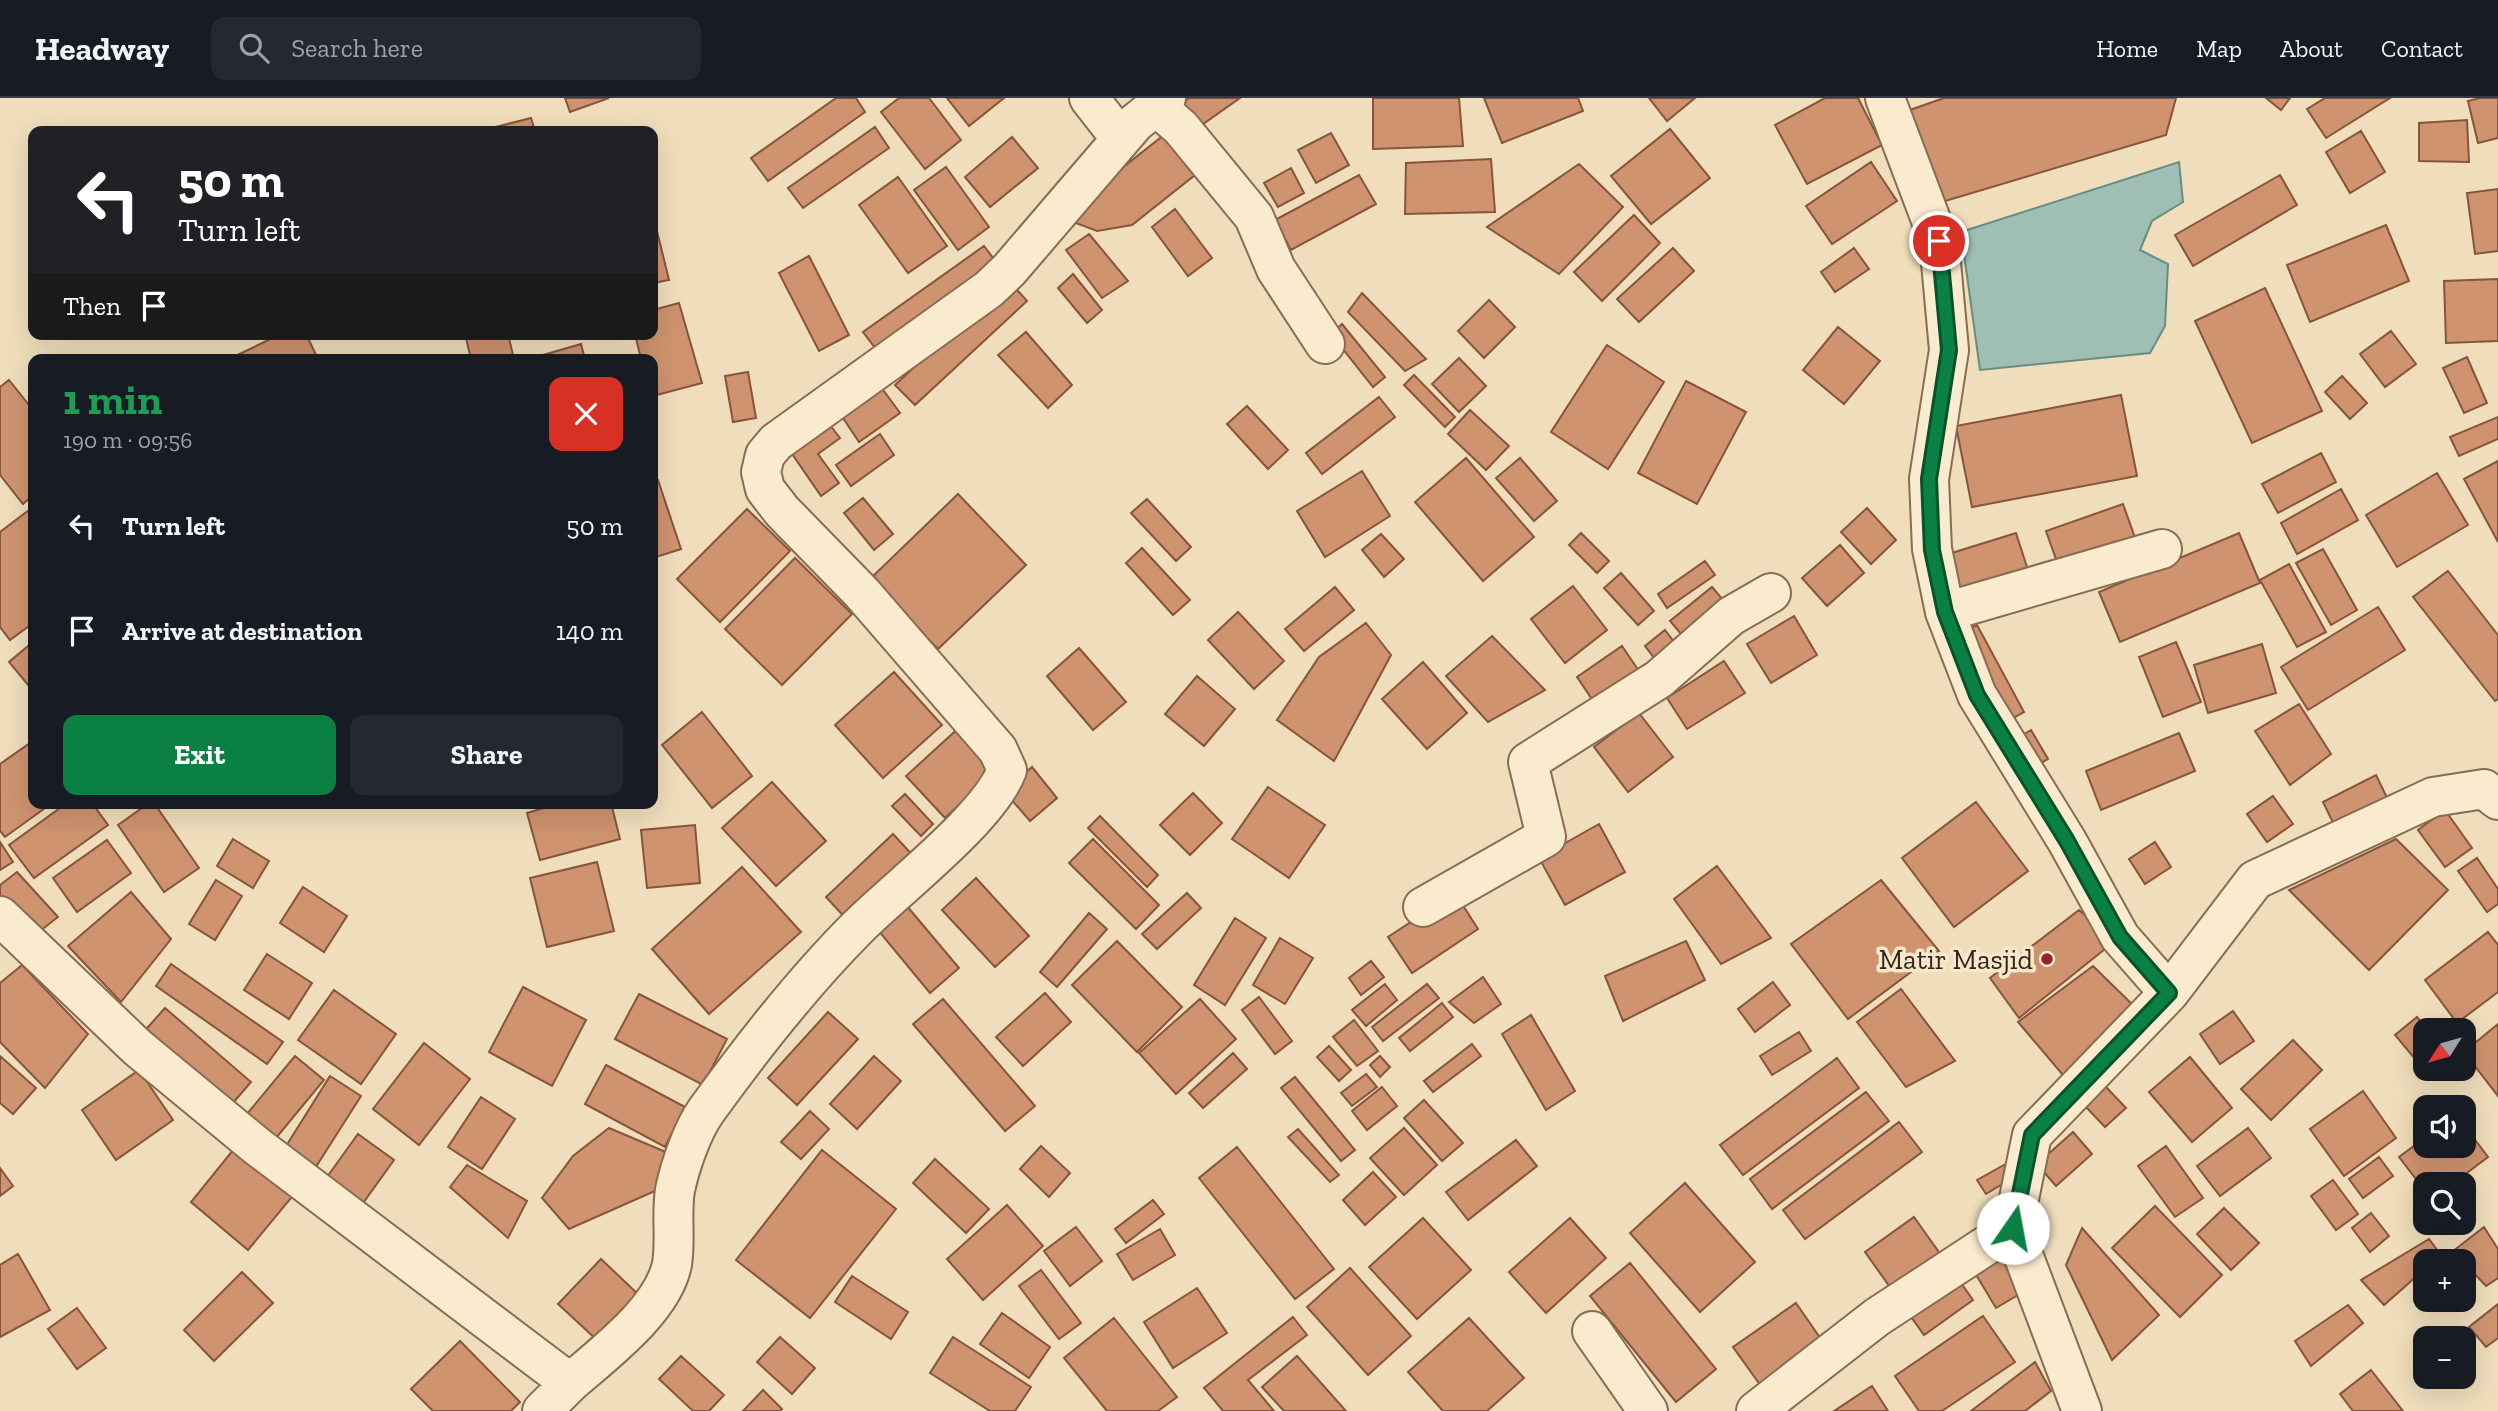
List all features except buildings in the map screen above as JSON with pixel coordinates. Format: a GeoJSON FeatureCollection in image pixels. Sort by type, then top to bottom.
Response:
{"type":"FeatureCollection","features":[{"type":"Feature","properties":{"kind":"street"},"geometry":{"type":"LineString","coordinates":[[1089,98],[1121,139]]}},
{"type":"Feature","properties":{"kind":"street"},"geometry":{"type":"LineString","coordinates":[[1885,98],[1939,241],[1949,350],[1929,479],[1932,550],[1945,612],[1977,695],[2067,841],[2120,937],[2169,993]]}},
{"type":"Feature","properties":{"kind":"street"},"geometry":{"type":"LineString","coordinates":[[542,1411],[632,1328],[663,1286],[672,1265],[675,1191],[704,1114],[769,1030],[856,928],[968,823],[1001,786],[1007,770],[998,750],[862,593],[782,511],[765,489],[761,472],[765,454],[810,416],[989,289],[1009,270],[1121,139],[1161,102],[1254,217],[1276,269],[1325,344]]}},
{"type":"Feature","properties":{"kind":"street"},"geometry":{"type":"LineString","coordinates":[[1945,612],[2162,549]]}},
{"type":"Feature","properties":{"kind":"street"},"geometry":{"type":"LineString","coordinates":[[1423,907],[1546,837],[1528,762],[1659,679],[1731,616],[1771,593]]}},
{"type":"Feature","properties":{"kind":"street"},"geometry":{"type":"LineString","coordinates":[[2082,1411],[2013,1228],[2032,1135],[2169,993],[2255,880],[2433,797],[2484,789],[2498,800]]}},
{"type":"Feature","properties":{"kind":"street"},"geometry":{"type":"LineString","coordinates":[[0,916],[138,1048],[208,1106],[570,1383]]}},
{"type":"Feature","properties":{"kind":"street"},"geometry":{"type":"LineString","coordinates":[[1756,1411],[1877,1317],[2013,1228]]}},
{"type":"Feature","properties":{"kind":"street"},"geometry":{"type":"LineString","coordinates":[[1592,1331],[1648,1411]]}},
{"type":"Feature","properties":{"kind":"water"},"geometry":{"type":"Polygon","coordinates":[[[2179,162],[2183,202],[2152,221],[2140,250],[2168,264],[2165,326],[2150,353],[1980,370],[1961,232],[2179,162]]]}},
{"type":"Feature","properties":{"kind":"place","name":"Matir Masjid"},"geometry":{"type":"Point","coordinates":[2047,959]}},
{"type":"Feature","properties":{"kind":"route"},"geometry":{"type":"LineString","coordinates":[[1939,241],[1949,350],[1929,479],[1932,550],[1945,612],[1977,695],[2067,841],[2120,937],[2169,993],[2032,1135],[2013,1228]]}}]}
